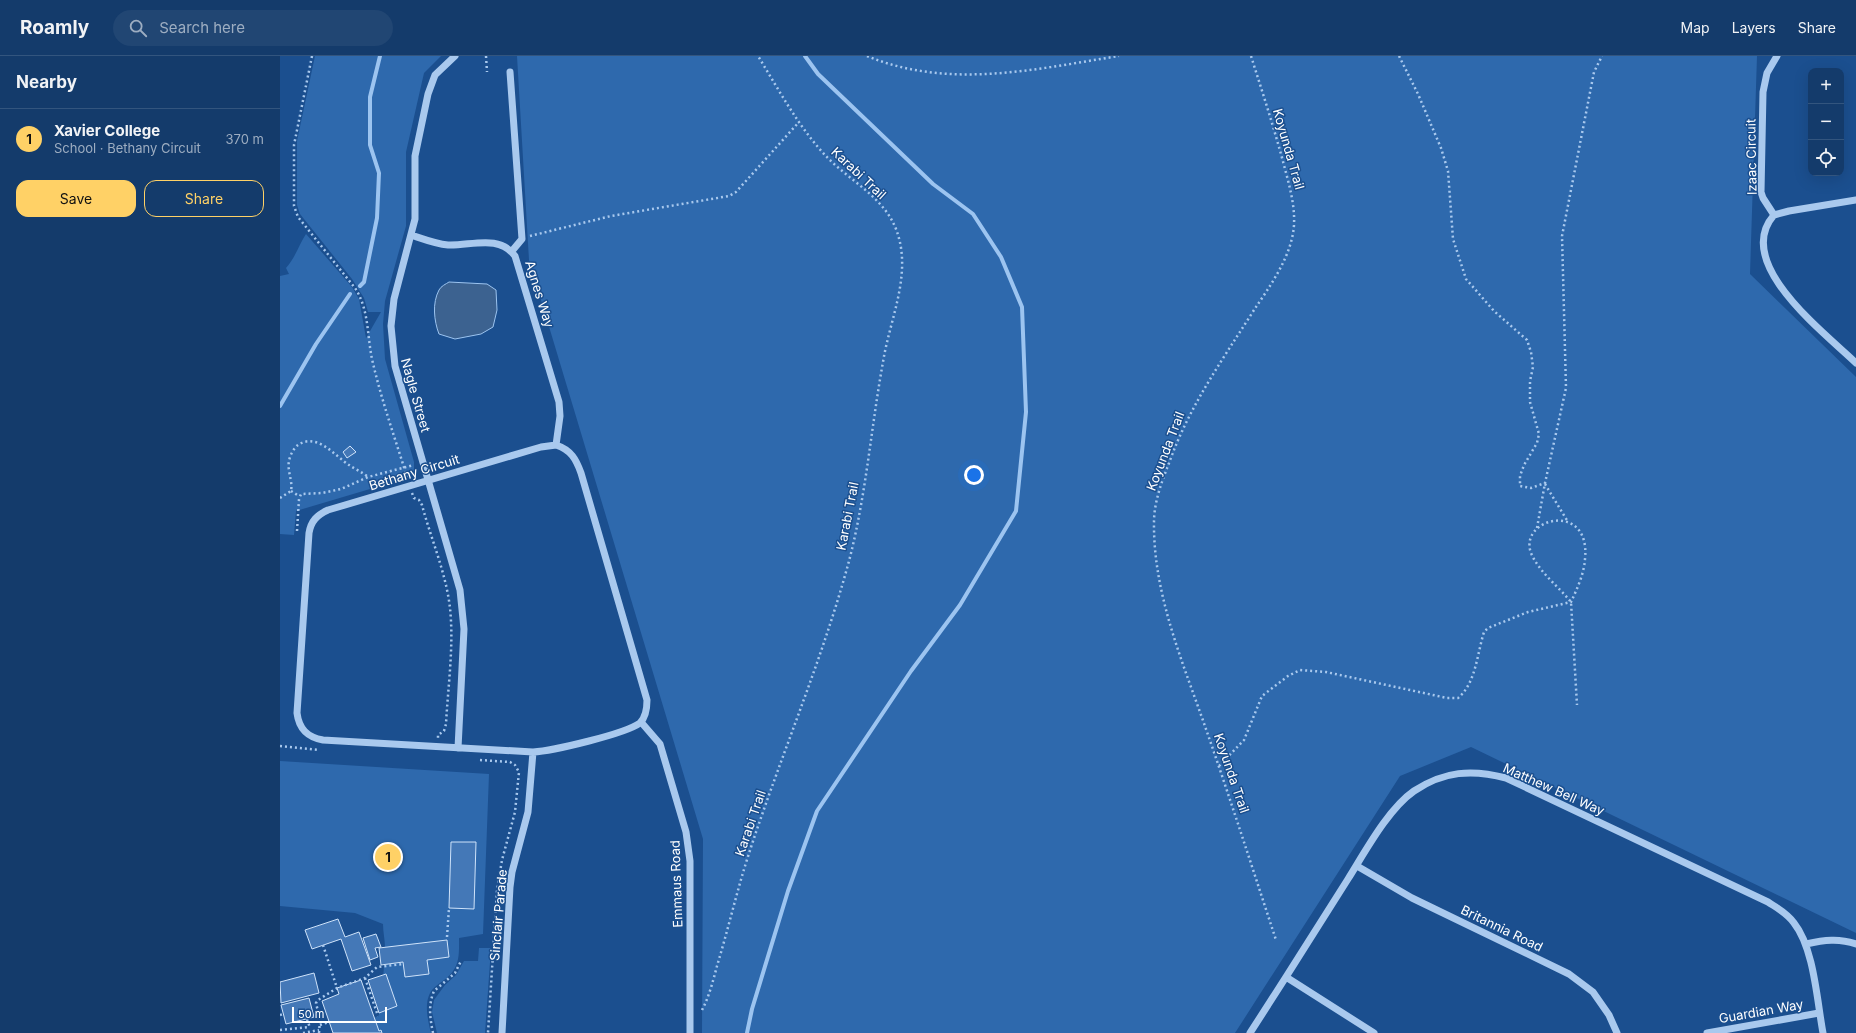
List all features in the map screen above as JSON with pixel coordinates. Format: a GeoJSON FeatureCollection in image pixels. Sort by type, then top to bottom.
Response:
{"type":"FeatureCollection","features":[{"type":"Feature","properties":{"kind":"street","name":"Nagle Street"},"geometry":{"type":"LineString","coordinates":[[456,56],[435,75],[428,94],[415,156],[415,219],[394,299],[391,341],[395,366],[456,575],[464,615],[458,748]]}},
{"type":"Feature","properties":{"kind":"street","name":"Izaac Circuit"},"geometry":{"type":"LineString","coordinates":[[1774,215],[1763,198],[1761,178],[1763,92],[1767,73],[1777,56]]}},
{"type":"Feature","properties":{"kind":"street"},"geometry":{"type":"LineString","coordinates":[[510,72],[522,239],[512,251]]}},
{"type":"Feature","properties":{"kind":"street"},"geometry":{"type":"LineString","coordinates":[[1856,200],[1774,215],[1765,229],[1763,245],[1767,260],[1776,280],[1799,309],[1856,363]]}},
{"type":"Feature","properties":{"kind":"street","name":"Agnes Way"},"geometry":{"type":"LineString","coordinates":[[411,235],[447,244],[497,243],[512,251],[518,261],[557,394],[560,410],[556,445]]}},
{"type":"Feature","properties":{"kind":"street"},"geometry":{"type":"LineString","coordinates":[[556,445],[570,452],[577,461],[581,473],[647,700],[646,712],[641,722]]}},
{"type":"Feature","properties":{"kind":"street","name":"Bethany Circuit"},"geometry":{"type":"LineString","coordinates":[[556,445],[541,447],[328,510],[312,522],[308,539],[297,713],[306,734],[317,739],[532,752],[560,749],[575,745],[630,728],[641,722]]}},
{"type":"Feature","properties":{"kind":"street","name":"Emmaus Road"},"geometry":{"type":"LineString","coordinates":[[641,722],[660,744],[686,832],[690,861],[690,1033]]}},
{"type":"Feature","properties":{"kind":"street","name":"Sinclair Parade"},"geometry":{"type":"LineString","coordinates":[[502,1033],[510,888],[512,872],[528,812],[532,752]]}},
{"type":"Feature","properties":{"kind":"street","name":"Matthew Bell Way"},"geometry":{"type":"LineString","coordinates":[[1250,1033],[1356,866],[1399,803],[1428,782],[1447,776],[1475,772],[1488,773],[1506,778],[1768,902],[1782,911],[1794,922],[1806,944],[1823,1033]]}},
{"type":"Feature","properties":{"kind":"street","name":"Britannia Road"},"geometry":{"type":"LineString","coordinates":[[1356,866],[1412,898],[1570,974],[1593,992],[1609,1015],[1617,1033]]}},
{"type":"Feature","properties":{"kind":"street"},"geometry":{"type":"LineString","coordinates":[[1806,944],[1832,940],[1848,941],[1856,944]]}},
{"type":"Feature","properties":{"kind":"street"},"geometry":{"type":"LineString","coordinates":[[1286,977],[1374,1033]]}},
{"type":"Feature","properties":{"kind":"street","name":"Guardian Way"},"geometry":{"type":"LineString","coordinates":[[1707,1033],[1819,1013]]}},
{"type":"Feature","properties":{"kind":"path"},"geometry":{"type":"LineString","coordinates":[[312,56],[295,140],[294,206],[298,217],[355,288],[362,300],[366,314],[372,358],[380,392],[407,478]]}},
{"type":"Feature","properties":{"kind":"path"},"geometry":{"type":"LineString","coordinates":[[486,56],[487,72]]}},
{"type":"Feature","properties":{"kind":"path","name":"Karabi Trail"},"geometry":{"type":"LineString","coordinates":[[702,1010],[730,924],[745,867],[784,752],[829,630],[850,558],[883,358],[901,286],[903,266],[901,248],[896,229],[887,214],[870,194],[826,156],[799,122],[758,56]]}},
{"type":"Feature","properties":{"kind":"path"},"geometry":{"type":"LineString","coordinates":[[867,56],[898,67],[936,74],[975,75],[1060,66],[1119,56]]}},
{"type":"Feature","properties":{"kind":"path","name":"Koyunda Trail"},"geometry":{"type":"LineString","coordinates":[[1251,56],[1280,149],[1294,207],[1294,229],[1286,255],[1272,283],[1201,391],[1180,432],[1157,499],[1154,521],[1156,566],[1164,601],[1176,642],[1219,766],[1276,940]]}},
{"type":"Feature","properties":{"kind":"path"},"geometry":{"type":"LineString","coordinates":[[1399,56],[1418,94],[1441,148],[1448,171],[1453,239],[1466,279],[1494,311],[1527,340],[1531,352],[1533,367],[1530,381],[1530,402],[1539,434],[1537,443],[1524,465],[1520,476],[1520,486],[1531,488],[1545,483]]}},
{"type":"Feature","properties":{"kind":"path"},"geometry":{"type":"LineString","coordinates":[[1571,602],[1561,589],[1539,568],[1531,551],[1530,540],[1537,528],[1545,483],[1566,388],[1562,236],[1594,72],[1602,56]]}},
{"type":"Feature","properties":{"kind":"path"},"geometry":{"type":"LineString","coordinates":[[522,239],[573,224],[611,216],[729,196],[736,192],[778,148],[799,122]]}},
{"type":"Feature","properties":{"kind":"path"},"geometry":{"type":"LineString","coordinates":[[299,496],[292,491],[288,462],[295,448],[304,442],[316,442],[320,444],[368,477]]}},
{"type":"Feature","properties":{"kind":"path"},"geometry":{"type":"LineString","coordinates":[[299,496],[301,494],[322,494],[341,490],[368,477],[415,464]]}},
{"type":"Feature","properties":{"kind":"path"},"geometry":{"type":"LineString","coordinates":[[1545,483],[1568,522]]}},
{"type":"Feature","properties":{"kind":"path"},"geometry":{"type":"LineString","coordinates":[[281,498],[292,491]]}},
{"type":"Feature","properties":{"kind":"path"},"geometry":{"type":"LineString","coordinates":[[412,494],[414,498],[419,500],[422,505],[445,584],[450,608],[451,633],[446,724],[444,731],[438,735]]}},
{"type":"Feature","properties":{"kind":"path"},"geometry":{"type":"LineString","coordinates":[[297,531],[299,496]]}},
{"type":"Feature","properties":{"kind":"path"},"geometry":{"type":"LineString","coordinates":[[1537,528],[1546,522],[1561,520],[1574,524],[1581,534],[1585,546],[1585,559],[1580,579],[1571,602],[1577,705]]}},
{"type":"Feature","properties":{"kind":"path"},"geometry":{"type":"LineString","coordinates":[[1219,766],[1244,740],[1262,696],[1288,676],[1300,670],[1326,672],[1447,698],[1458,698],[1463,694],[1471,680],[1484,632],[1488,628],[1528,612],[1571,602]]}},
{"type":"Feature","properties":{"kind":"path"},"geometry":{"type":"LineString","coordinates":[[280,746],[322,750]]}},
{"type":"Feature","properties":{"kind":"path"},"geometry":{"type":"LineString","coordinates":[[475,760],[510,762],[515,765],[519,772],[517,802],[498,880],[488,1033]]}},
{"type":"Feature","properties":{"kind":"path"},"geometry":{"type":"LineString","coordinates":[[447,937],[449,908]]}},
{"type":"Feature","properties":{"kind":"path"},"geometry":{"type":"LineString","coordinates":[[323,945],[337,988]]}},
{"type":"Feature","properties":{"kind":"path"},"geometry":{"type":"LineString","coordinates":[[433,1033],[430,1011],[432,995],[455,973],[461,961]]}},
{"type":"Feature","properties":{"kind":"path"},"geometry":{"type":"LineString","coordinates":[[303,1033],[319,1031],[320,1025],[316,1003],[318,1000],[337,988],[365,978],[377,967],[403,964]]}},
{"type":"Feature","properties":{"kind":"path"},"geometry":{"type":"LineString","coordinates":[[365,978],[378,1016]]}},
{"type":"Feature","properties":{"kind":"path"},"geometry":{"type":"LineString","coordinates":[[307,1019],[310,1031]]}},
{"type":"Feature","properties":{"kind":"path"},"geometry":{"type":"LineString","coordinates":[[320,1025],[330,1022]]}},
{"type":"Feature","properties":{"kind":"path"},"geometry":{"type":"LineString","coordinates":[[280,1030],[309,1027]]}},
{"type":"Feature","properties":{"kind":"shaded area"},"geometry":{"type":"Polygon","coordinates":[[[315,56],[441,56],[424,73],[406,152],[406,226],[385,301],[383,324],[385,359],[414,462],[414,471],[407,478],[296,511],[294,535],[280,534],[280,276],[289,274],[286,268],[306,234],[352,287],[359,299],[366,338],[381,312],[368,312],[364,298],[352,279],[300,214],[297,205],[297,141],[315,56]]]}},
{"type":"Feature","properties":{"kind":"shaded area"},"geometry":{"type":"Polygon","coordinates":[[[517,56],[1757,56],[1750,274],[1856,377],[1856,933],[1471,747],[1400,776],[1235,1033],[702,1033],[703,839],[529,260],[517,56]]]}},
{"type":"Feature","properties":{"kind":"shaded area"},"geometry":{"type":"Polygon","coordinates":[[[449,282],[487,284],[496,290],[497,310],[493,327],[481,334],[455,339],[439,334],[435,318],[435,301],[442,286],[449,282]]]}},
{"type":"Feature","properties":{"kind":"shaded area"},"geometry":{"type":"Polygon","coordinates":[[[280,761],[489,774],[483,934],[459,938],[459,955],[457,964],[451,974],[437,985],[429,995],[427,1012],[431,1033],[379,1033],[374,1018],[379,1016],[382,991],[385,948],[383,924],[355,913],[280,906],[280,761]]]}},
{"type":"Feature","properties":{"kind":"shaded area"},"geometry":{"type":"Polygon","coordinates":[[[479,948],[491,948],[485,1033],[437,1033],[432,1012],[434,1000],[445,985],[456,975],[464,961],[478,961],[479,948]]]}},
{"type":"Feature","properties":{"kind":"building"},"geometry":{"type":"Polygon","coordinates":[[[350,446],[356,452],[347,458],[343,452],[350,446]]]}},
{"type":"Feature","properties":{"kind":"building"},"geometry":{"type":"Polygon","coordinates":[[[451,842],[476,842],[474,909],[449,908],[451,842]]]}},
{"type":"Feature","properties":{"kind":"building"},"geometry":{"type":"Polygon","coordinates":[[[338,919],[345,937],[359,932],[371,965],[352,971],[341,939],[312,949],[305,930],[338,919]]]}},
{"type":"Feature","properties":{"kind":"building"},"geometry":{"type":"Polygon","coordinates":[[[376,934],[381,947],[375,948],[378,957],[370,960],[363,938],[376,934]]]}},
{"type":"Feature","properties":{"kind":"building"},"geometry":{"type":"Polygon","coordinates":[[[447,940],[449,957],[427,960],[429,974],[405,977],[403,962],[381,965],[379,948],[447,940]]]}},
{"type":"Feature","properties":{"kind":"building"},"geometry":{"type":"Polygon","coordinates":[[[314,973],[319,993],[281,1003],[280,982],[314,973]]]}},
{"type":"Feature","properties":{"kind":"building"},"geometry":{"type":"Polygon","coordinates":[[[386,974],[397,1006],[379,1013],[368,980],[386,974]]]}},
{"type":"Feature","properties":{"kind":"building"},"geometry":{"type":"Polygon","coordinates":[[[361,980],[379,1031],[381,1030],[382,1033],[333,1033],[322,1001],[339,994],[337,988],[361,980]]]}},
{"type":"Feature","properties":{"kind":"building"},"geometry":{"type":"Polygon","coordinates":[[[309,998],[314,1017],[286,1024],[281,1005],[309,998]]]}},
{"type":"Feature","properties":{"kind":"waterway"},"geometry":{"type":"LineString","coordinates":[[360,286],[364,282],[377,218],[379,173],[370,145],[370,97],[380,56]]}},
{"type":"Feature","properties":{"kind":"waterway"},"geometry":{"type":"LineString","coordinates":[[747,1033],[752,1009],[788,891],[817,811],[911,671],[960,605],[1016,511],[1026,412],[1022,307],[1001,257],[973,214],[933,184],[818,74],[805,56]]}},
{"type":"Feature","properties":{"kind":"waterway"},"geometry":{"type":"LineString","coordinates":[[280,406],[316,344],[350,294]]}},
{"type":"Feature","properties":{"kind":"place","name":"Xavier College"},"geometry":{"type":"Point","coordinates":[388,857]}}]}
